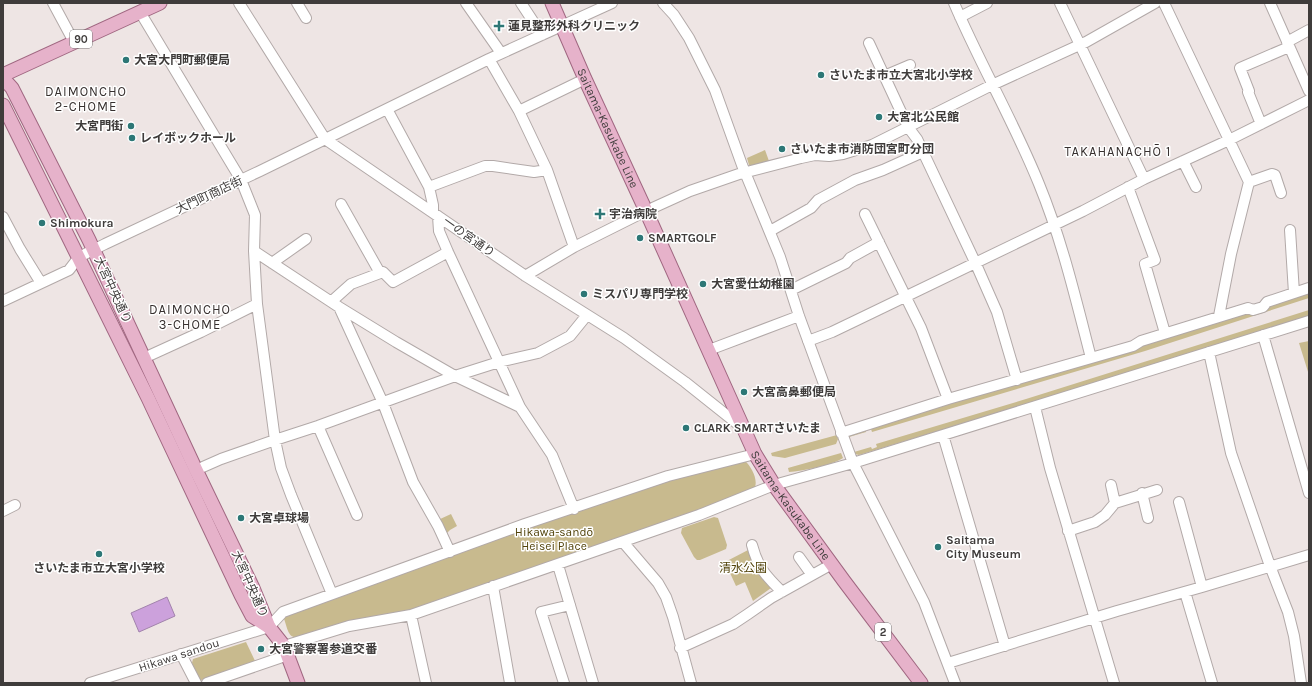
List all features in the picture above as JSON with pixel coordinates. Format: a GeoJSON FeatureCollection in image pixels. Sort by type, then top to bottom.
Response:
{"type":"FeatureCollection","features":[{"type":"Feature","properties":{"kind":"main road","name":"90"},"geometry":{"type":"LineString","coordinates":[[3,76],[160,3]]}},
{"type":"Feature","properties":{"kind":"main road","name":"Saitama-Kasukabe Line"},"geometry":{"type":"LineString","coordinates":[[552,3],[755,454],[774,485],[921,683]]}},
{"type":"Feature","properties":{"kind":"main road","name":"大宮中央通り"},"geometry":{"type":"LineString","coordinates":[[3,76],[12,88],[71,203],[250,583],[269,627]]}},
{"type":"Feature","properties":{"kind":"main road","name":"大宮中央通り"},"geometry":{"type":"LineString","coordinates":[[3,105],[148,398],[244,602],[252,616],[269,627]]}},
{"type":"Feature","properties":{"kind":"main road"},"geometry":{"type":"LineString","coordinates":[[269,627],[286,651],[298,683]]}},
{"type":"Feature","properties":{"kind":"street"},"geometry":{"type":"LineString","coordinates":[[53,3],[74,42]]}},
{"type":"Feature","properties":{"kind":"street","name":"一の宮通り"},"geometry":{"type":"LineString","coordinates":[[239,3],[325,139],[524,276],[624,338],[685,382],[744,429]]}},
{"type":"Feature","properties":{"kind":"street"},"geometry":{"type":"LineString","coordinates":[[297,3],[306,18]]}},
{"type":"Feature","properties":{"kind":"street"},"geometry":{"type":"LineString","coordinates":[[466,3],[501,53]]}},
{"type":"Feature","properties":{"kind":"street"},"geometry":{"type":"LineString","coordinates":[[521,3],[542,35]]}},
{"type":"Feature","properties":{"kind":"street","name":"大門町商店街"},"geometry":{"type":"LineString","coordinates":[[78,257],[241,180],[501,53],[612,3]]}},
{"type":"Feature","properties":{"kind":"street"},"geometry":{"type":"LineString","coordinates":[[663,3],[674,15],[685,32],[709,79],[745,173],[780,257],[799,316],[853,463],[924,602],[955,683]]}},
{"type":"Feature","properties":{"kind":"street"},"geometry":{"type":"LineString","coordinates":[[954,3],[1040,185],[1064,253],[1091,358]]}},
{"type":"Feature","properties":{"kind":"street"},"geometry":{"type":"LineString","coordinates":[[960,17],[987,3]]}},
{"type":"Feature","properties":{"kind":"street"},"geometry":{"type":"LineString","coordinates":[[1060,3],[1144,179]]}},
{"type":"Feature","properties":{"kind":"street"},"geometry":{"type":"LineString","coordinates":[[524,276],[574,247],[646,211],[713,182],[800,158],[815,155],[829,156],[858,150],[877,143],[992,85],[1080,44],[1155,3]]}},
{"type":"Feature","properties":{"kind":"street"},"geometry":{"type":"LineString","coordinates":[[1164,3],[1249,182],[1231,254],[1219,316]]}},
{"type":"Feature","properties":{"kind":"street"},"geometry":{"type":"LineString","coordinates":[[1270,3],[1309,91]]}},
{"type":"Feature","properties":{"kind":"street"},"geometry":{"type":"LineString","coordinates":[[140,12],[241,180],[254,216],[257,304],[274,440],[281,468],[291,495],[332,594]]}},
{"type":"Feature","properties":{"kind":"street"},"geometry":{"type":"LineString","coordinates":[[1261,124],[1240,68],[1288,44],[1309,30]]}},
{"type":"Feature","properties":{"kind":"street"},"geometry":{"type":"LineString","coordinates":[[868,43],[908,127],[917,139],[975,262],[997,312],[1017,380]]}},
{"type":"Feature","properties":{"kind":"street"},"geometry":{"type":"LineString","coordinates":[[489,59],[519,111],[546,170],[574,247]]}},
{"type":"Feature","properties":{"kind":"street"},"geometry":{"type":"LineString","coordinates":[[884,76],[910,65]]}},
{"type":"Feature","properties":{"kind":"street"},"geometry":{"type":"LineString","coordinates":[[519,111],[585,79]]}},
{"type":"Feature","properties":{"kind":"street"},"geometry":{"type":"LineString","coordinates":[[808,341],[832,332],[1309,100]]}},
{"type":"Feature","properties":{"kind":"street"},"geometry":{"type":"LineString","coordinates":[[387,109],[429,187],[439,231],[520,407],[552,455],[574,509]]}},
{"type":"Feature","properties":{"kind":"street"},"geometry":{"type":"LineString","coordinates":[[770,231],[811,208],[818,200],[855,180],[883,170],[923,152]]}},
{"type":"Feature","properties":{"kind":"street"},"geometry":{"type":"LineString","coordinates":[[1183,161],[1196,187]]}},
{"type":"Feature","properties":{"kind":"street"},"geometry":{"type":"LineString","coordinates":[[429,187],[485,166],[534,172],[546,170]]}},
{"type":"Feature","properties":{"kind":"street"},"geometry":{"type":"LineString","coordinates":[[1249,182],[1272,174],[1275,175],[1281,193]]}},
{"type":"Feature","properties":{"kind":"street"},"geometry":{"type":"LineString","coordinates":[[1128,187],[1155,260],[1145,264],[1165,333]]}},
{"type":"Feature","properties":{"kind":"street"},"geometry":{"type":"LineString","coordinates":[[341,204],[380,273]]}},
{"type":"Feature","properties":{"kind":"street"},"geometry":{"type":"LineString","coordinates":[[865,214],[921,328],[948,400]]}},
{"type":"Feature","properties":{"kind":"street"},"geometry":{"type":"LineString","coordinates":[[3,217],[20,249],[41,283]]}},
{"type":"Feature","properties":{"kind":"street"},"geometry":{"type":"LineString","coordinates":[[1290,230],[1294,293]]}},
{"type":"Feature","properties":{"kind":"street"},"geometry":{"type":"LineString","coordinates":[[272,263],[306,239]]}},
{"type":"Feature","properties":{"kind":"street"},"geometry":{"type":"LineString","coordinates":[[791,290],[846,263],[850,258],[879,242]]}},
{"type":"Feature","properties":{"kind":"street"},"geometry":{"type":"LineString","coordinates":[[254,251],[396,342],[455,376],[520,407]]}},
{"type":"Feature","properties":{"kind":"street"},"geometry":{"type":"LineString","coordinates":[[336,304],[351,284],[383,272],[393,282],[448,252]]}},
{"type":"Feature","properties":{"kind":"street"},"geometry":{"type":"LineString","coordinates":[[4,298],[69,270],[78,257]]}},
{"type":"Feature","properties":{"kind":"street"},"geometry":{"type":"LineString","coordinates":[[841,433],[1134,346],[1140,341],[1219,316],[1248,308],[1253,310],[1263,308],[1268,302],[1309,288]]}},
{"type":"Feature","properties":{"kind":"street"},"geometry":{"type":"LineString","coordinates":[[144,358],[257,304]]}},
{"type":"Feature","properties":{"kind":"street"},"geometry":{"type":"LineString","coordinates":[[336,304],[383,403],[413,482],[438,526],[450,552]]}},
{"type":"Feature","properties":{"kind":"street"},"geometry":{"type":"LineString","coordinates":[[196,470],[221,459],[383,403],[455,376],[499,362],[538,353],[570,336],[587,315]]}},
{"type":"Feature","properties":{"kind":"street"},"geometry":{"type":"LineString","coordinates":[[709,350],[799,316]]}},
{"type":"Feature","properties":{"kind":"street"},"geometry":{"type":"LineString","coordinates":[[207,683],[349,626],[411,615],[623,542],[774,485],[853,463],[1309,321]]}},
{"type":"Feature","properties":{"kind":"street"},"geometry":{"type":"LineString","coordinates":[[1263,335],[1309,493]]}},
{"type":"Feature","properties":{"kind":"street"},"geometry":{"type":"LineString","coordinates":[[1209,352],[1231,453],[1270,566],[1288,612],[1303,676]]}},
{"type":"Feature","properties":{"kind":"street"},"geometry":{"type":"LineString","coordinates":[[1035,407],[1068,531],[1114,683]]}},
{"type":"Feature","properties":{"kind":"street"},"geometry":{"type":"LineString","coordinates":[[318,426],[357,514]]}},
{"type":"Feature","properties":{"kind":"street"},"geometry":{"type":"LineString","coordinates":[[943,435],[1005,646]]}},
{"type":"Feature","properties":{"kind":"street"},"geometry":{"type":"LineString","coordinates":[[269,627],[283,612],[525,524],[574,509],[668,476],[755,454]]}},
{"type":"Feature","properties":{"kind":"street"},"geometry":{"type":"LineString","coordinates":[[1111,485],[1115,503]]}},
{"type":"Feature","properties":{"kind":"street"},"geometry":{"type":"LineString","coordinates":[[1068,531],[1095,522],[1105,515],[1115,503],[1142,493],[1157,490]]}},
{"type":"Feature","properties":{"kind":"street"},"geometry":{"type":"LineString","coordinates":[[1142,493],[1148,518]]}},
{"type":"Feature","properties":{"kind":"street"},"geometry":{"type":"LineString","coordinates":[[1179,502],[1202,587]]}},
{"type":"Feature","properties":{"kind":"street"},"geometry":{"type":"LineString","coordinates":[[3,511],[15,505]]}},
{"type":"Feature","properties":{"kind":"street"},"geometry":{"type":"LineString","coordinates":[[623,542],[658,583],[666,598],[673,617],[680,648],[691,683]]}},
{"type":"Feature","properties":{"kind":"street"},"geometry":{"type":"LineString","coordinates":[[752,545],[756,560],[767,576],[782,592]]}},
{"type":"Feature","properties":{"kind":"street"},"geometry":{"type":"LineString","coordinates":[[948,662],[1309,554]]}},
{"type":"Feature","properties":{"kind":"street"},"geometry":{"type":"LineString","coordinates":[[799,557],[812,575]]}},
{"type":"Feature","properties":{"kind":"street"},"geometry":{"type":"LineString","coordinates":[[680,648],[733,624],[782,592],[832,564]]}},
{"type":"Feature","properties":{"kind":"street"},"geometry":{"type":"LineString","coordinates":[[558,565],[593,683]]}},
{"type":"Feature","properties":{"kind":"street"},"geometry":{"type":"LineString","coordinates":[[493,586],[510,683]]}},
{"type":"Feature","properties":{"kind":"street"},"geometry":{"type":"LineString","coordinates":[[1185,592],[1212,683]]}},
{"type":"Feature","properties":{"kind":"street"},"geometry":{"type":"LineString","coordinates":[[564,683],[541,612],[570,605]]}},
{"type":"Feature","properties":{"kind":"street"},"geometry":{"type":"LineString","coordinates":[[411,615],[426,683]]}},
{"type":"Feature","properties":{"kind":"street","name":"Hikawa sandou"},"geometry":{"type":"LineString","coordinates":[[90,683],[269,627]]}},
{"type":"Feature","properties":{"kind":"street"},"geometry":{"type":"LineString","coordinates":[[181,654],[196,683]]}},
{"type":"Feature","properties":{"kind":"green space"},"geometry":{"type":"Polygon","coordinates":[[[765,150],[769,161],[754,167],[749,165],[747,158],[765,150]]]}},
{"type":"Feature","properties":{"kind":"green space"},"geometry":{"type":"Polygon","coordinates":[[[1309,291],[1309,298],[1145,351],[872,432],[871,429],[866,430],[866,432],[849,437],[849,434],[1309,291]]]}},
{"type":"Feature","properties":{"kind":"green space"},"geometry":{"type":"Polygon","coordinates":[[[1309,310],[1309,316],[859,455],[855,454],[854,452],[871,447],[872,449],[877,447],[876,444],[1026,399],[1309,310]]]}},
{"type":"Feature","properties":{"kind":"green space"},"geometry":{"type":"Polygon","coordinates":[[[1309,341],[1309,375],[1299,343],[1309,341]]]}},
{"type":"Feature","properties":{"kind":"green space"},"geometry":{"type":"Polygon","coordinates":[[[837,435],[838,439],[836,444],[785,458],[772,456],[771,453],[837,435]]]}},
{"type":"Feature","properties":{"kind":"green space"},"geometry":{"type":"Polygon","coordinates":[[[841,453],[843,458],[838,461],[809,469],[789,472],[788,468],[841,453]]]}},
{"type":"Feature","properties":{"kind":"green space","name":"Hikawa-sandō Heisei Place"},"geometry":{"type":"Polygon","coordinates":[[[745,461],[750,466],[756,480],[755,487],[732,499],[426,605],[396,614],[353,620],[296,637],[289,634],[284,619],[287,614],[634,490],[745,461]]]}},
{"type":"Feature","properties":{"kind":"green space"},"geometry":{"type":"Polygon","coordinates":[[[451,514],[457,526],[446,534],[438,520],[451,514]]]}},
{"type":"Feature","properties":{"kind":"green space"},"geometry":{"type":"Polygon","coordinates":[[[714,517],[718,518],[727,545],[726,549],[697,560],[681,533],[682,528],[714,517]]]}},
{"type":"Feature","properties":{"kind":"green space","name":"清水公園"},"geometry":{"type":"Polygon","coordinates":[[[750,549],[771,588],[753,601],[745,582],[736,586],[725,562],[750,549]]]}},
{"type":"Feature","properties":{"kind":"green space"},"geometry":{"type":"Polygon","coordinates":[[[246,642],[256,663],[198,681],[192,663],[193,659],[246,642]]]}},
{"type":"Feature","properties":{"kind":"shaded area"},"geometry":{"type":"Polygon","coordinates":[[[167,597],[175,616],[139,632],[131,613],[167,597]]]}},
{"type":"Feature","properties":{"kind":"place","name":"蓮見整形外科クリニック"},"geometry":{"type":"Point","coordinates":[499,26]}},
{"type":"Feature","properties":{"kind":"place","name":"大宮大門町郵便局"},"geometry":{"type":"Point","coordinates":[126,60]}},
{"type":"Feature","properties":{"kind":"place","name":"さいたま市立大宮北小学校"},"geometry":{"type":"Point","coordinates":[821,75]}},
{"type":"Feature","properties":{"kind":"place","name":"大宮北公民館"},"geometry":{"type":"Point","coordinates":[879,117]}},
{"type":"Feature","properties":{"kind":"place","name":"大宮門街"},"geometry":{"type":"Point","coordinates":[131,126]}},
{"type":"Feature","properties":{"kind":"place","name":"レイボックホール"},"geometry":{"type":"Point","coordinates":[132,138]}},
{"type":"Feature","properties":{"kind":"place","name":"さいたま市消防団宮町分団"},"geometry":{"type":"Point","coordinates":[782,149]}},
{"type":"Feature","properties":{"kind":"place","name":"宇治病院"},"geometry":{"type":"Point","coordinates":[600,214]}},
{"type":"Feature","properties":{"kind":"place","name":"Shimokura"},"geometry":{"type":"Point","coordinates":[42,223]}},
{"type":"Feature","properties":{"kind":"place","name":"SMARTGOLF"},"geometry":{"type":"Point","coordinates":[640,238]}},
{"type":"Feature","properties":{"kind":"place","name":"大宮愛仕幼稚園"},"geometry":{"type":"Point","coordinates":[703,284]}},
{"type":"Feature","properties":{"kind":"place","name":"ミスパリ専門学校"},"geometry":{"type":"Point","coordinates":[584,294]}},
{"type":"Feature","properties":{"kind":"place","name":"大宮高鼻郵便局"},"geometry":{"type":"Point","coordinates":[744,392]}},
{"type":"Feature","properties":{"kind":"place","name":"CLARK SMARTさいたま"},"geometry":{"type":"Point","coordinates":[686,428]}},
{"type":"Feature","properties":{"kind":"place","name":"大宮卓球場"},"geometry":{"type":"Point","coordinates":[241,518]}},
{"type":"Feature","properties":{"kind":"place","name":"Saitama City Museum"},"geometry":{"type":"Point","coordinates":[938,547]}},
{"type":"Feature","properties":{"kind":"place","name":"さいたま市立大宮小学校"},"geometry":{"type":"Point","coordinates":[99,554]}},
{"type":"Feature","properties":{"kind":"place","name":"大宮警察署参道交番"},"geometry":{"type":"Point","coordinates":[261,649]}},
{"type":"Feature","properties":{"kind":"district","name":"DAIMONCHO 2-CHOME"},"geometry":{"type":"Point","coordinates":[86,98]}},
{"type":"Feature","properties":{"kind":"district","name":"TAKAHANACHŌ 1"},"geometry":{"type":"Point","coordinates":[1118,151]}},
{"type":"Feature","properties":{"kind":"district","name":"DAIMONCHO 3-CHOME"},"geometry":{"type":"Point","coordinates":[190,316]}}]}
